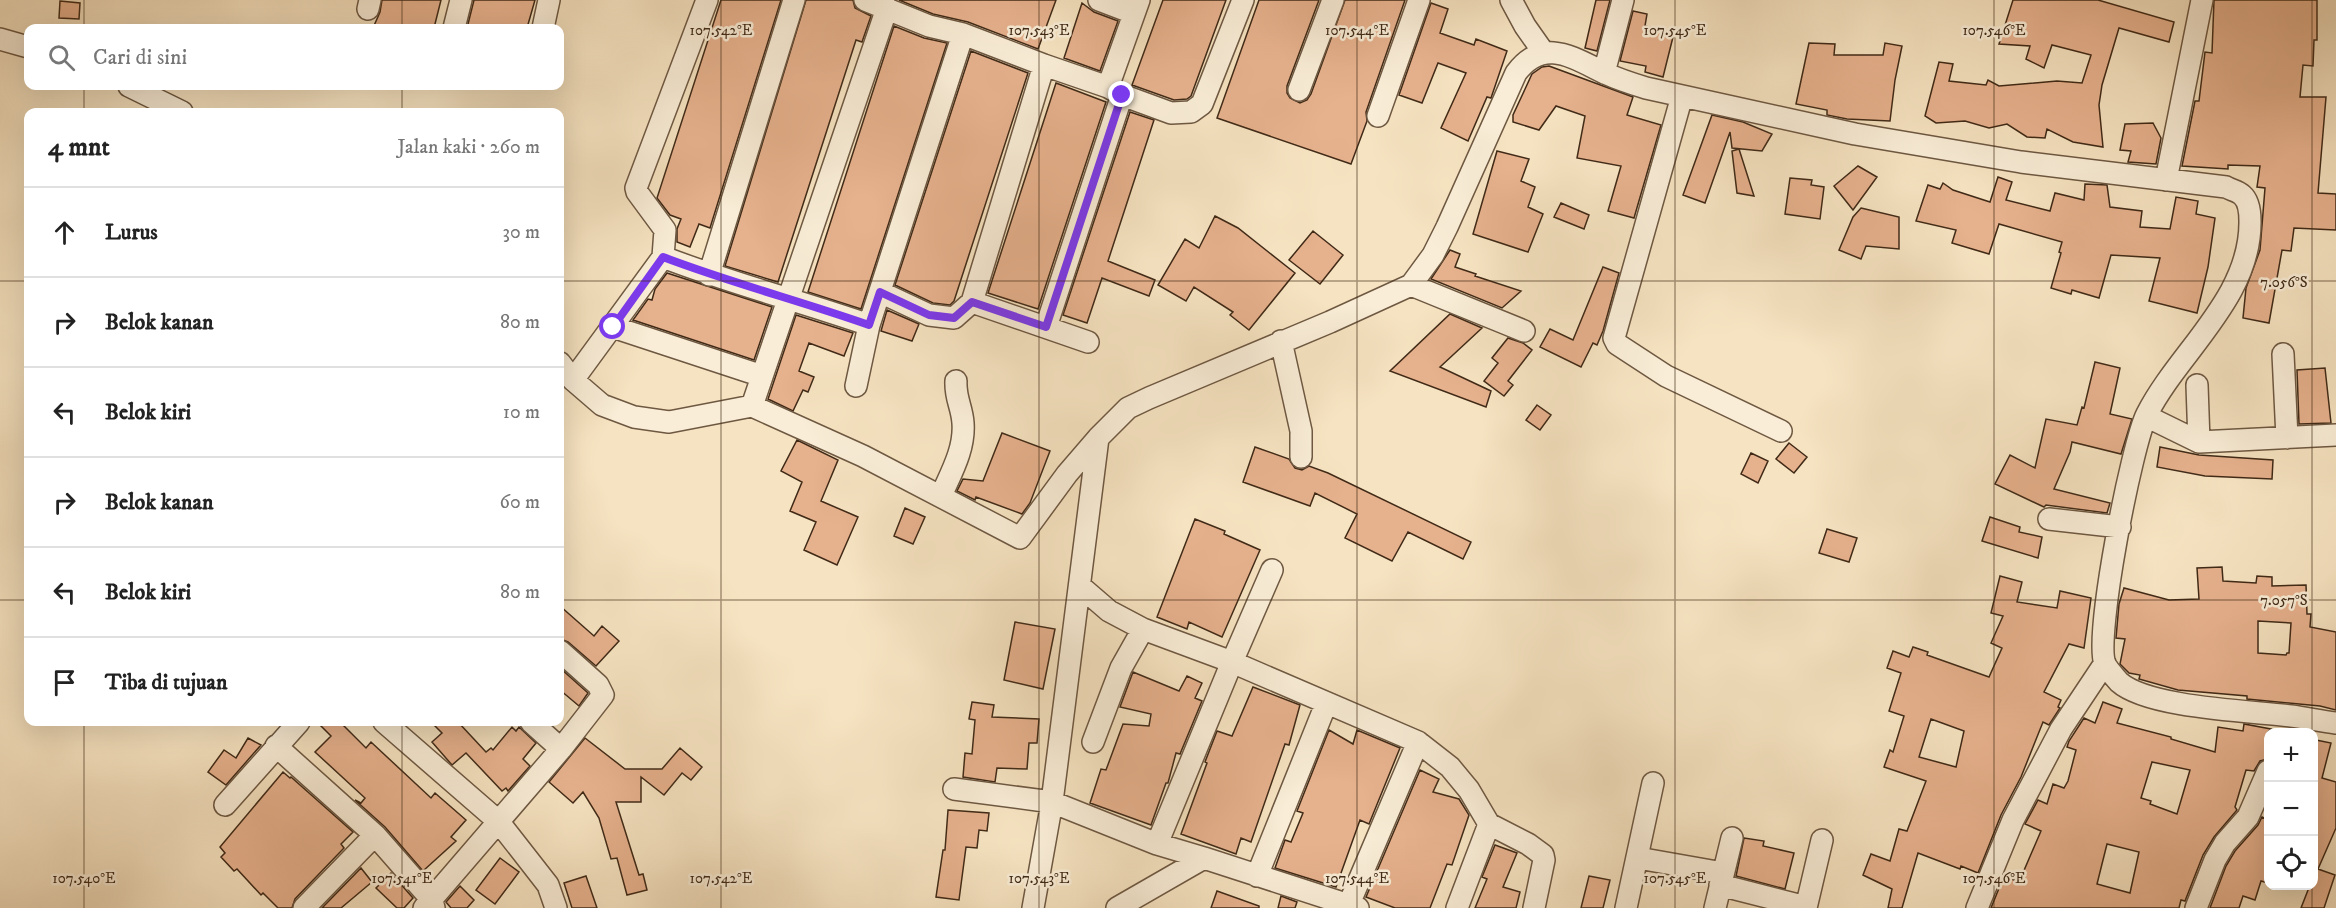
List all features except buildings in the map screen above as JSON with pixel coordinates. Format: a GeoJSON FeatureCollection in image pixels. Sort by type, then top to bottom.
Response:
{"type":"FeatureCollection","features":[{"type":"Feature","properties":{"kind":"street"},"geometry":{"type":"LineString","coordinates":[[455,24],[461,0]]}},
{"type":"Feature","properties":{"kind":"street"},"geometry":{"type":"LineString","coordinates":[[544,24],[549,0]]}},
{"type":"Feature","properties":{"kind":"street"},"geometry":{"type":"LineString","coordinates":[[707,0],[636,188],[664,230],[663,257],[613,327],[566,371],[603,405],[634,417],[669,422],[752,406],[864,456],[1020,538],[1068,474],[1098,438],[1128,408],[1411,285],[1432,255],[1447,227],[1516,73],[1530,58],[1544,53],[1564,55],[1646,88],[1855,134],[2021,162],[2226,187],[2238,192],[2247,203],[2250,230],[2238,275],[2229,295],[2146,416],[2133,462],[2110,577],[2103,638],[2105,663],[2119,681],[2139,693],[2186,705],[2289,724],[2336,723]]}},
{"type":"Feature","properties":{"kind":"street"},"geometry":{"type":"LineString","coordinates":[[709,275],[794,0]]}},
{"type":"Feature","properties":{"kind":"street"},"geometry":{"type":"LineString","coordinates":[[865,0],[929,26],[963,34],[1171,113],[1191,112],[1202,104],[1243,0]]}},
{"type":"Feature","properties":{"kind":"street"},"geometry":{"type":"LineString","coordinates":[[1046,327],[1115,91],[1136,6],[1099,0]]}},
{"type":"Feature","properties":{"kind":"street"},"geometry":{"type":"LineString","coordinates":[[1299,90],[1333,0]]}},
{"type":"Feature","properties":{"kind":"street"},"geometry":{"type":"LineString","coordinates":[[1377,116],[1419,0]]}},
{"type":"Feature","properties":{"kind":"street"},"geometry":{"type":"LineString","coordinates":[[1511,0],[1525,26],[1544,53]]}},
{"type":"Feature","properties":{"kind":"street"},"geometry":{"type":"LineString","coordinates":[[1604,73],[1623,0]]}},
{"type":"Feature","properties":{"kind":"street"},"geometry":{"type":"LineString","coordinates":[[2166,180],[2202,0]]}},
{"type":"Feature","properties":{"kind":"street"},"geometry":{"type":"LineString","coordinates":[[752,406],[887,8]]}},
{"type":"Feature","properties":{"kind":"street"},"geometry":{"type":"LineString","coordinates":[[856,386],[869,325],[963,34]]}},
{"type":"Feature","properties":{"kind":"street"},"geometry":{"type":"LineString","coordinates":[[0,39],[24,46]]}},
{"type":"Feature","properties":{"kind":"street"},"geometry":{"type":"LineString","coordinates":[[880,292],[929,315],[954,318],[972,302],[1044,65]]}},
{"type":"Feature","properties":{"kind":"street"},"geometry":{"type":"LineString","coordinates":[[137,90],[174,108]]}},
{"type":"Feature","properties":{"kind":"street"},"geometry":{"type":"LineString","coordinates":[[1682,96],[1614,338],[1624,350],[1666,376],[1781,431]]}},
{"type":"Feature","properties":{"kind":"street"},"geometry":{"type":"LineString","coordinates":[[663,257],[709,275],[790,298],[869,325]]}},
{"type":"Feature","properties":{"kind":"street"},"geometry":{"type":"LineString","coordinates":[[1411,285],[1524,331]]}},
{"type":"Feature","properties":{"kind":"street"},"geometry":{"type":"LineString","coordinates":[[972,302],[1088,342]]}},
{"type":"Feature","properties":{"kind":"street"},"geometry":{"type":"LineString","coordinates":[[613,327],[762,376]]}},
{"type":"Feature","properties":{"kind":"street"},"geometry":{"type":"LineString","coordinates":[[1281,341],[1301,430],[1301,457]]}},
{"type":"Feature","properties":{"kind":"street"},"geometry":{"type":"LineString","coordinates":[[2283,354],[2287,438]]}},
{"type":"Feature","properties":{"kind":"street"},"geometry":{"type":"LineString","coordinates":[[941,496],[961,449],[963,436],[962,410],[955,393],[956,381]]}},
{"type":"Feature","properties":{"kind":"street"},"geometry":{"type":"LineString","coordinates":[[2197,385],[2199,442]]}},
{"type":"Feature","properties":{"kind":"street"},"geometry":{"type":"LineString","coordinates":[[2146,416],[2199,442],[2336,435]]}},
{"type":"Feature","properties":{"kind":"street"},"geometry":{"type":"LineString","coordinates":[[1033,908],[1052,802],[1098,438]]}},
{"type":"Feature","properties":{"kind":"street"},"geometry":{"type":"LineString","coordinates":[[2049,519],[2120,527]]}},
{"type":"Feature","properties":{"kind":"street"},"geometry":{"type":"LineString","coordinates":[[1157,844],[1272,570]]}},
{"type":"Feature","properties":{"kind":"street"},"geometry":{"type":"LineString","coordinates":[[1080,586],[1109,612],[1143,629],[1232,662],[1418,742],[1450,767],[1469,790],[1489,824],[1528,844],[1543,855],[1544,860],[1534,908]]}},
{"type":"Feature","properties":{"kind":"street"},"geometry":{"type":"LineString","coordinates":[[1093,742],[1121,668],[1143,629]]}},
{"type":"Feature","properties":{"kind":"street"},"geometry":{"type":"LineString","coordinates":[[276,746],[375,835],[430,905],[498,821],[561,749],[604,694],[598,685],[564,655]]}},
{"type":"Feature","properties":{"kind":"street"},"geometry":{"type":"LineString","coordinates":[[1977,908],[2018,810],[2061,729],[2105,663]]}},
{"type":"Feature","properties":{"kind":"street"},"geometry":{"type":"LineString","coordinates":[[1257,876],[1326,704]]}},
{"type":"Feature","properties":{"kind":"street"},"geometry":{"type":"LineString","coordinates":[[225,805],[295,726]]}},
{"type":"Feature","properties":{"kind":"street"},"geometry":{"type":"LineString","coordinates":[[389,726],[498,821],[548,885],[556,908]]}},
{"type":"Feature","properties":{"kind":"street"},"geometry":{"type":"LineString","coordinates":[[535,726],[561,749]]}},
{"type":"Feature","properties":{"kind":"street"},"geometry":{"type":"LineString","coordinates":[[954,789],[1052,802],[1157,844],[1353,906],[1418,742]]}},
{"type":"Feature","properties":{"kind":"street"},"geometry":{"type":"LineString","coordinates":[[2196,908],[2215,860],[2225,843],[2248,817],[2264,780]]}},
{"type":"Feature","properties":{"kind":"street"},"geometry":{"type":"LineString","coordinates":[[1626,908],[1653,783]]}},
{"type":"Feature","properties":{"kind":"street"},"geometry":{"type":"LineString","coordinates":[[1457,908],[1489,824]]}},
{"type":"Feature","properties":{"kind":"street"},"geometry":{"type":"LineString","coordinates":[[304,908],[375,835]]}},
{"type":"Feature","properties":{"kind":"street"},"geometry":{"type":"LineString","coordinates":[[1715,908],[1732,838]]}},
{"type":"Feature","properties":{"kind":"street"},"geometry":{"type":"LineString","coordinates":[[1638,858],[1721,879],[1806,907],[1822,840]]}},
{"type":"Feature","properties":{"kind":"street"},"geometry":{"type":"LineString","coordinates":[[1117,908],[1204,858]]}},
{"type":"Feature","properties":{"kind":"route"},"geometry":{"type":"LineString","coordinates":[[613,327],[663,257],[709,275],[790,298],[869,325],[880,292],[929,315],[954,318],[972,302],[1046,327],[1122,95]]}}]}
